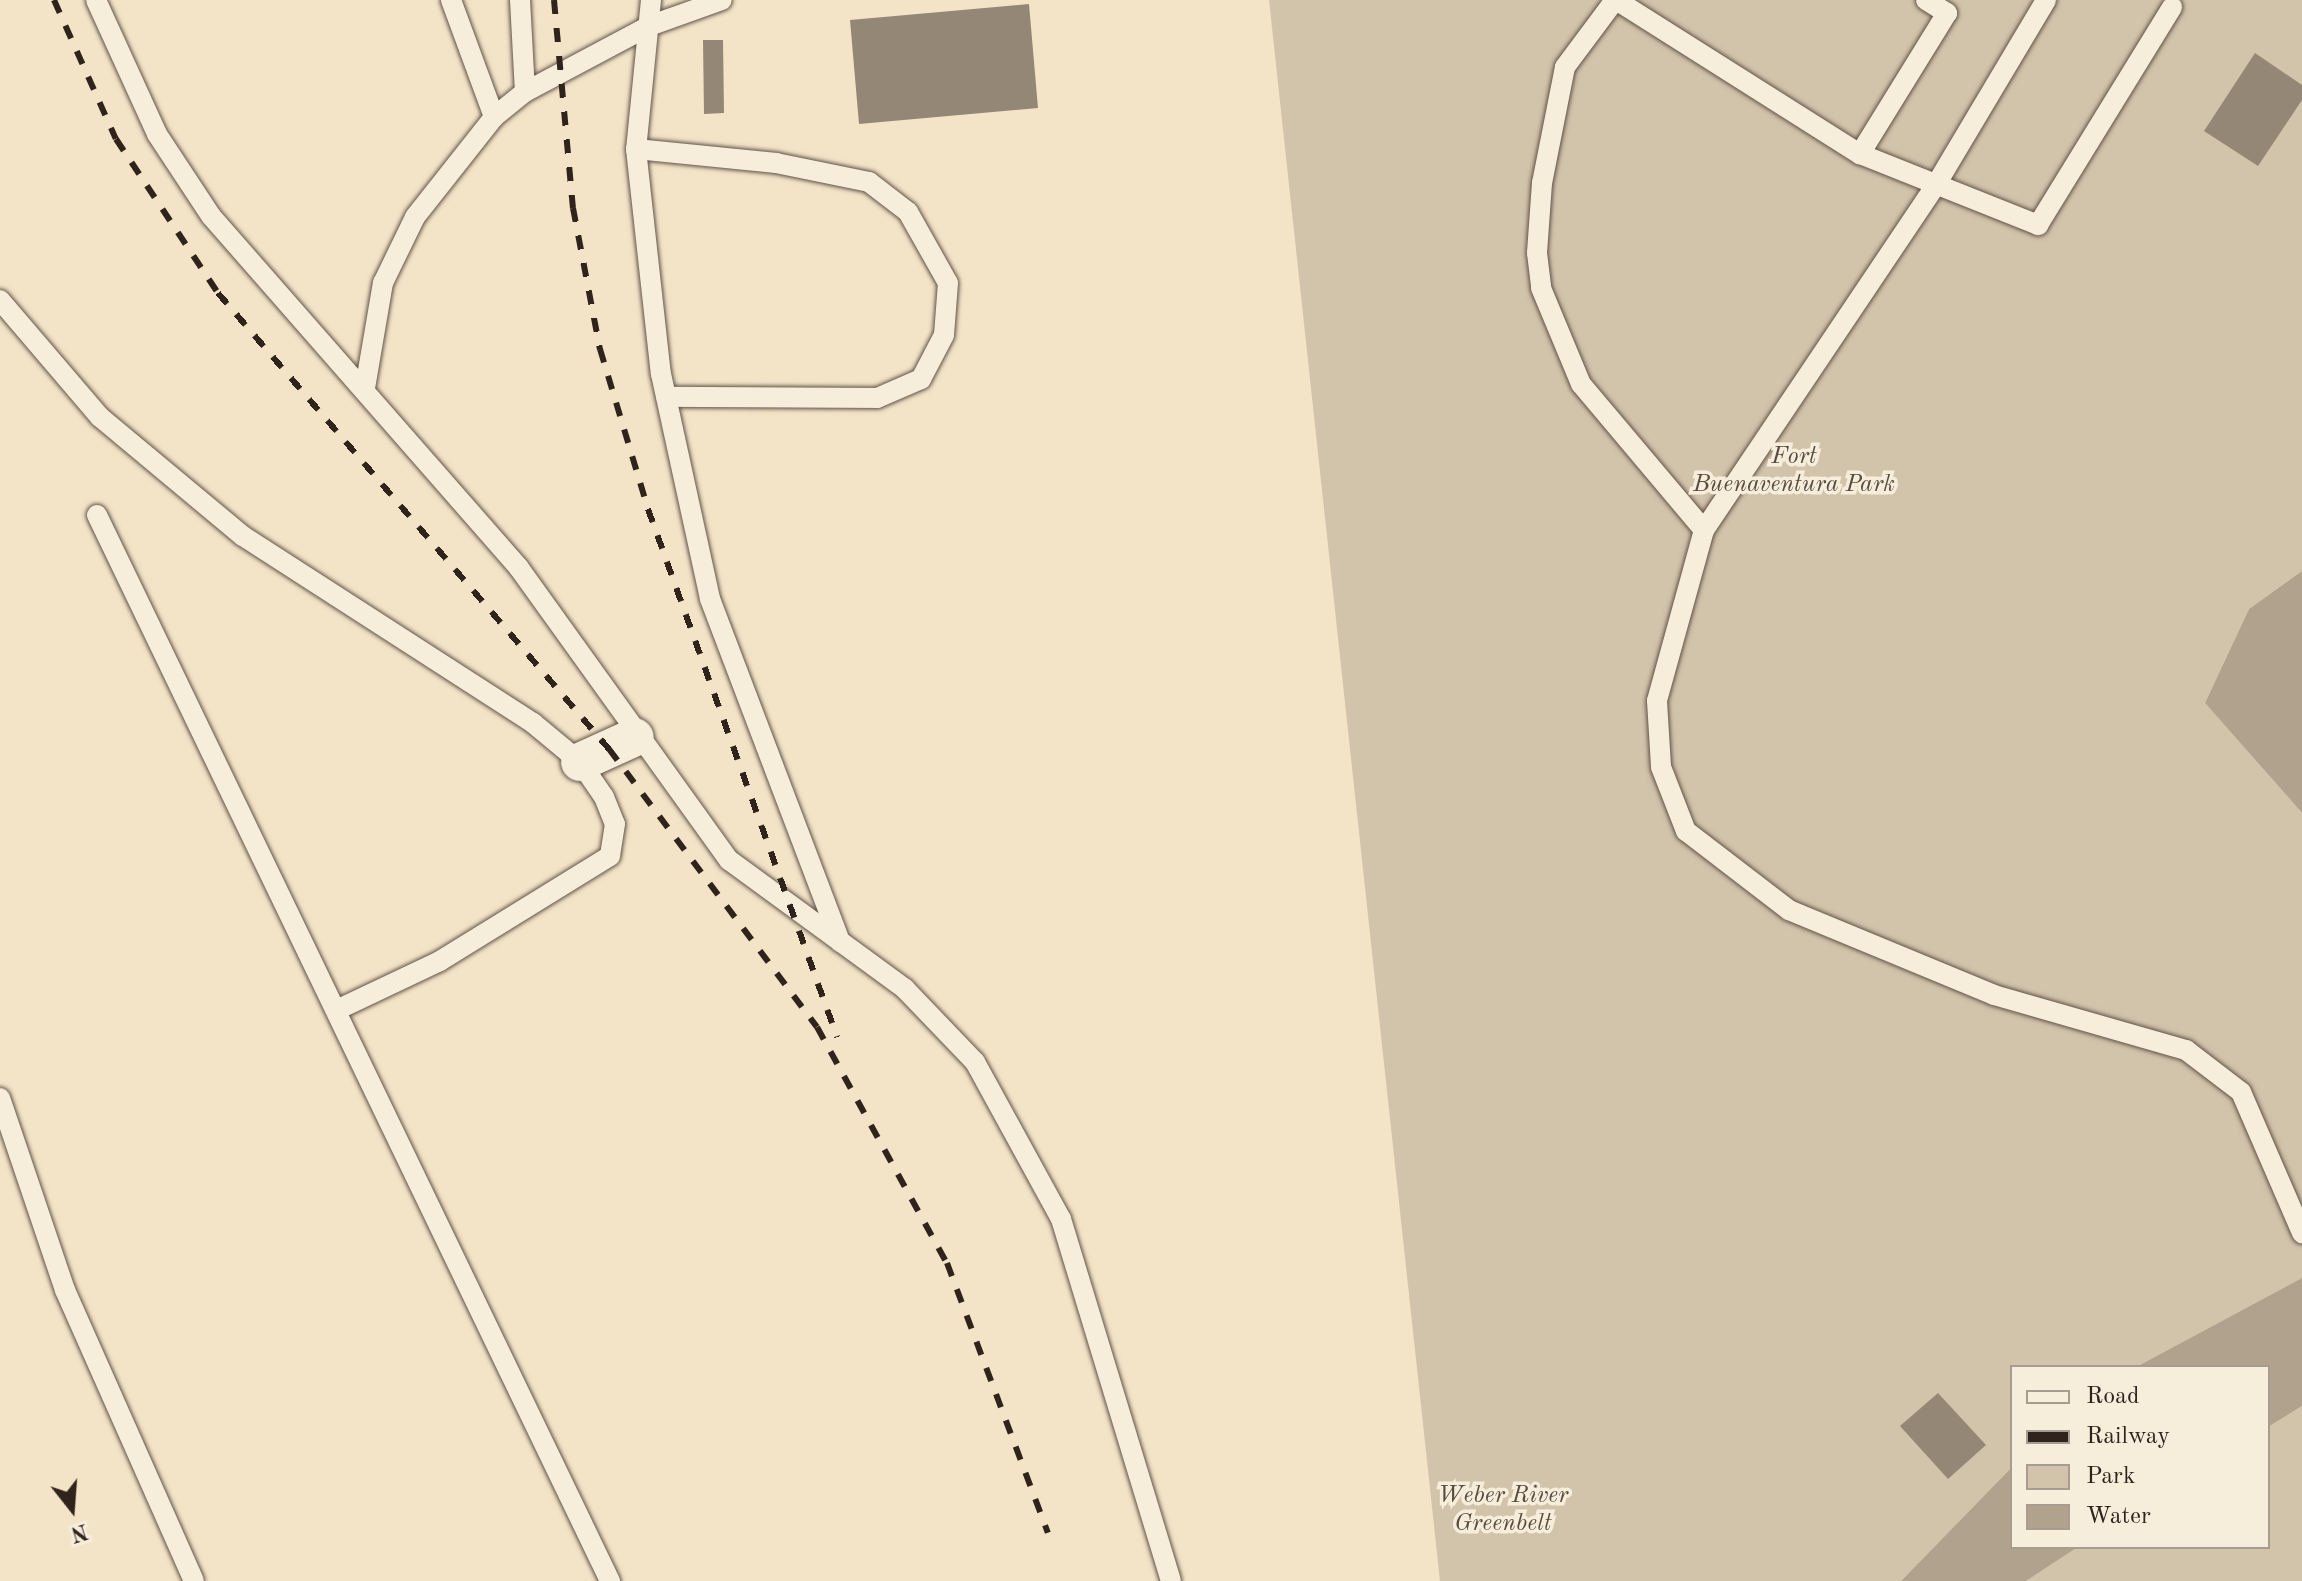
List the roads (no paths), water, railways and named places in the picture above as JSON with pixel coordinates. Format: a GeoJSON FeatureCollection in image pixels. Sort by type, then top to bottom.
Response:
{"type":"FeatureCollection","features":[{"type":"Feature","properties":{"kind":"street"},"geometry":{"type":"LineString","coordinates":[[580,762],[635,737]]}},
{"type":"Feature","properties":{"kind":"lane"},"geometry":{"type":"LineString","coordinates":[[96,0],[157,134],[211,216],[365,388],[519,568],[635,737],[729,860],[905,989],[975,1062],[1061,1219],[1171,1581]]}},
{"type":"Feature","properties":{"kind":"lane"},"geometry":{"type":"LineString","coordinates":[[451,0],[494,117]]}},
{"type":"Feature","properties":{"kind":"lane"},"geometry":{"type":"LineString","coordinates":[[520,0],[525,92]]}},
{"type":"Feature","properties":{"kind":"lane"},"geometry":{"type":"LineString","coordinates":[[651,0],[636,149],[666,397],[710,599],[840,942]]}},
{"type":"Feature","properties":{"kind":"lane"},"geometry":{"type":"LineString","coordinates":[[365,388],[383,283],[415,217],[494,117],[525,92],[649,26],[722,0]]}},
{"type":"Feature","properties":{"kind":"lane"},"geometry":{"type":"LineString","coordinates":[[1704,530],[1581,384],[1541,288],[1542,183],[1565,67],[1616,0],[1860,154],[1934,188],[2038,225],[2172,7]]}},
{"type":"Feature","properties":{"kind":"lane"},"geometry":{"type":"LineString","coordinates":[[1860,154],[1952,7],[1926,0]]}},
{"type":"Feature","properties":{"kind":"lane"},"geometry":{"type":"LineString","coordinates":[[2046,0],[1934,188],[1704,530],[1657,701],[1661,767],[1686,831],[1789,910],[1994,995],[2186,1050],[2241,1092],[2302,1233]]}},
{"type":"Feature","properties":{"kind":"lane"},"geometry":{"type":"LineString","coordinates":[[636,149],[776,163],[869,182],[908,212],[948,283],[944,335],[921,379],[877,398],[666,397]]}},
{"type":"Feature","properties":{"kind":"lane"},"geometry":{"type":"LineString","coordinates":[[0,300],[100,417],[243,536],[533,723],[580,762],[615,824],[610,856],[440,961],[339,1009]]}},
{"type":"Feature","properties":{"kind":"lane"},"geometry":{"type":"LineString","coordinates":[[97,515],[339,1009],[610,1581]]}},
{"type":"Feature","properties":{"kind":"lane"},"geometry":{"type":"LineString","coordinates":[[0,1098],[65,1290],[194,1581]]}},
{"type":"Feature","properties":{"kind":"water"},"geometry":{"type":"Polygon","coordinates":[[[2302,571],[2302,813],[2205,703],[2249,609],[2302,571]]]}},
{"type":"Feature","properties":{"kind":"water"},"geometry":{"type":"Polygon","coordinates":[[[2302,1278],[2302,1406],[2270,1426],[2270,1365],[2140,1365],[2302,1278]]]}},
{"type":"Feature","properties":{"kind":"water"},"geometry":{"type":"Polygon","coordinates":[[[2010,1469],[2010,1549],[2075,1549],[2026,1581],[1901,1581],[2010,1469]]]}},
{"type":"Feature","properties":{"kind":"railway"},"geometry":{"type":"LineString","coordinates":[[54,0],[116,139],[218,293],[609,749],[817,1027],[947,1263],[1048,1533]]}},
{"type":"Feature","properties":{"kind":"railway"},"geometry":{"type":"LineString","coordinates":[[554,0],[573,208],[600,349],[648,509],[837,1037]]}},
{"type":"Feature","properties":{"kind":"park label","name":"Fort Buenaventura Park"},"geometry":{"type":"Point","coordinates":[1794,472]}},
{"type":"Feature","properties":{"kind":"park label","name":"Weber River Greenbelt"},"geometry":{"type":"Point","coordinates":[1503,1511]}}]}
